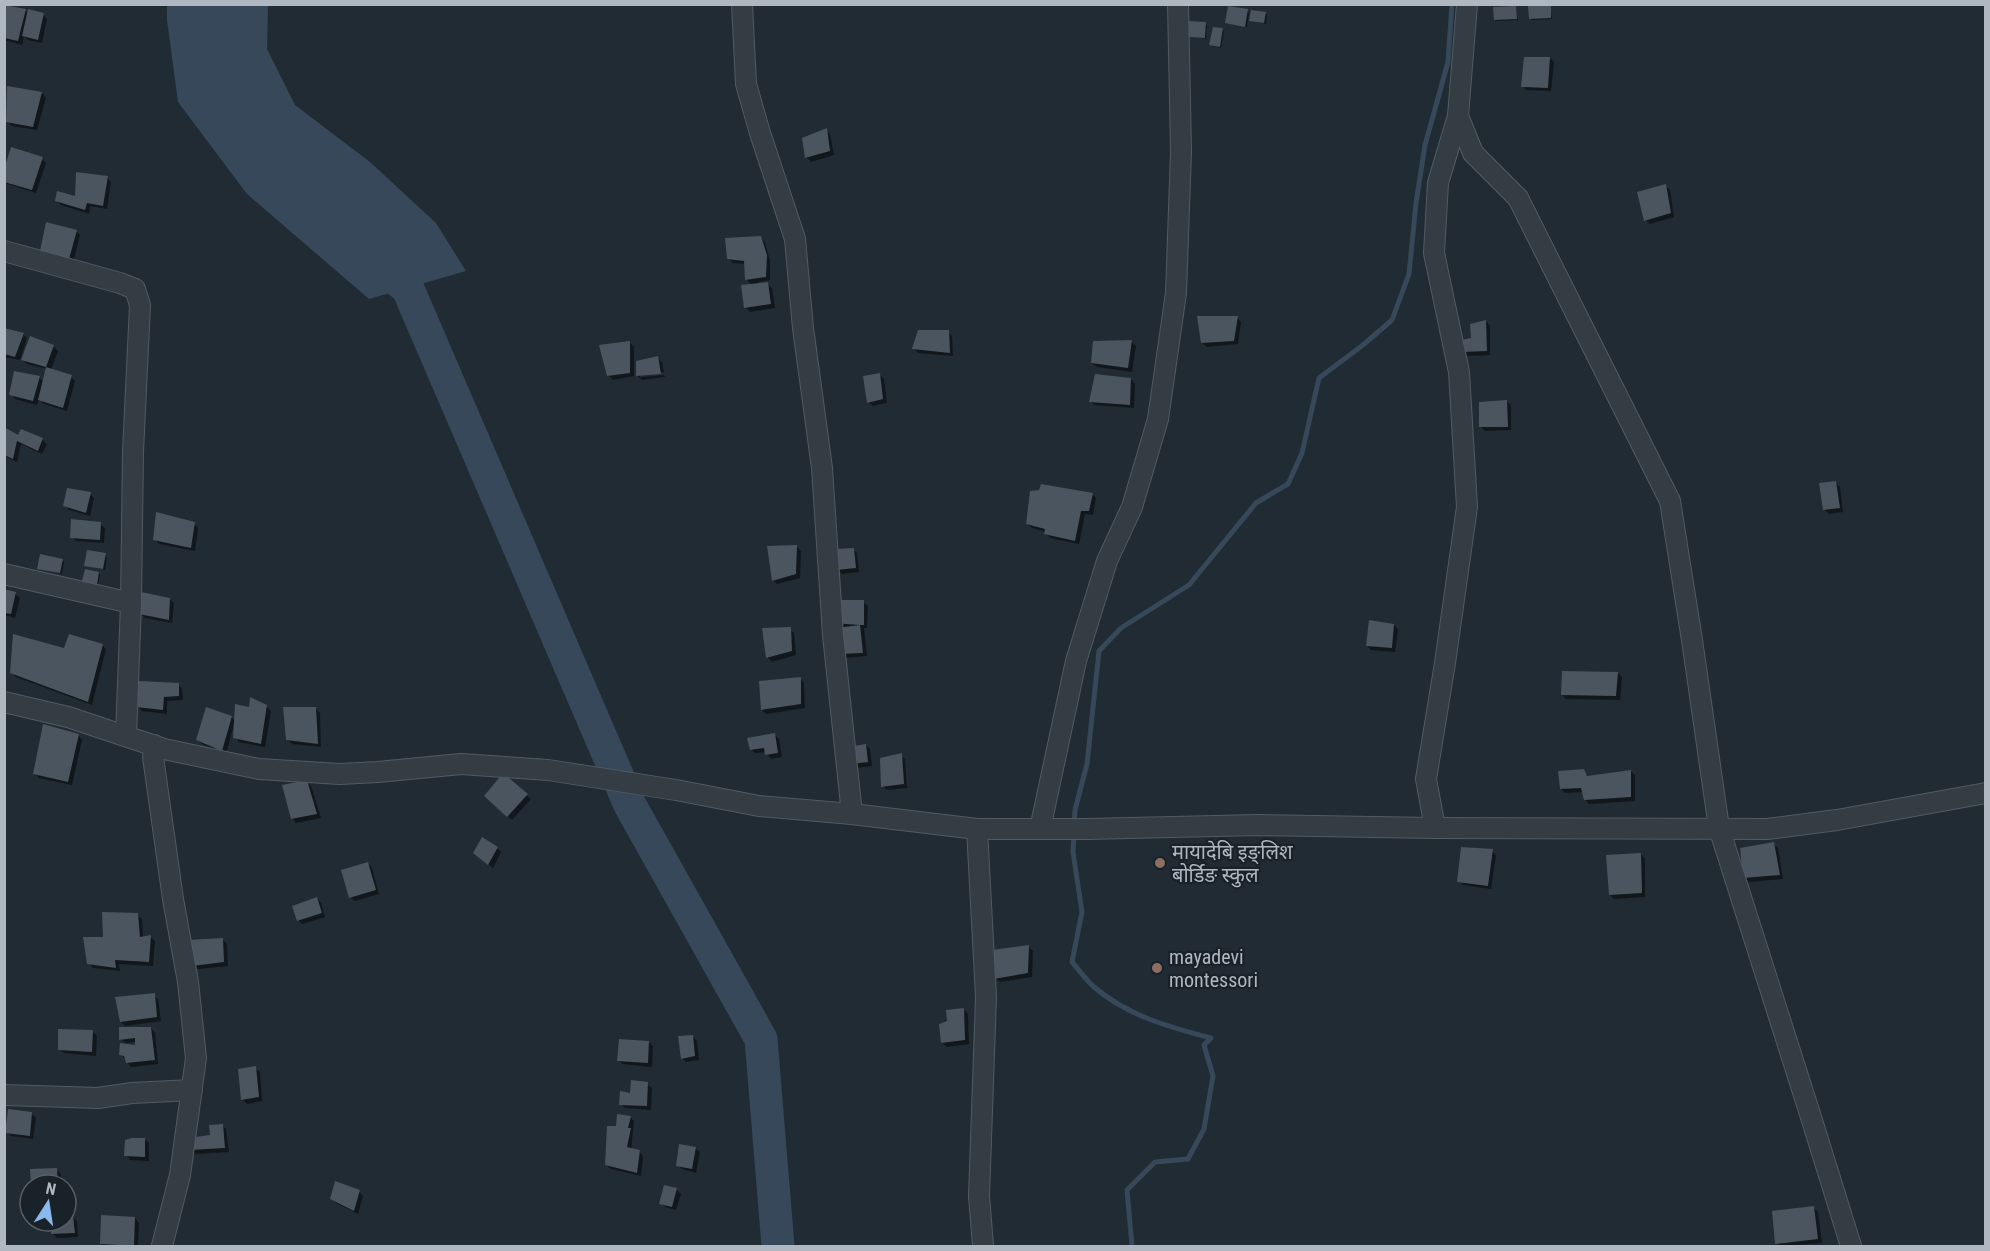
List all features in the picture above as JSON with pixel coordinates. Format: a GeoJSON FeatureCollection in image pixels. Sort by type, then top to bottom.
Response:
{"type":"FeatureCollection","features":[{"type":"Feature","properties":{"kind":"street"},"geometry":{"type":"LineString","coordinates":[[742,4],[746,84],[795,239],[803,328],[822,468],[833,635],[852,814]]}},
{"type":"Feature","properties":{"kind":"street"},"geometry":{"type":"LineString","coordinates":[[1049,828],[1076,661],[1107,561],[1132,507],[1158,419],[1176,293],[1181,152],[1178,4]]}},
{"type":"Feature","properties":{"kind":"street"},"geometry":{"type":"LineString","coordinates":[[1435,828],[1426,779],[1467,507],[1459,372],[1434,253],[1438,183],[1458,116],[1467,4]]}},
{"type":"Feature","properties":{"kind":"street"},"geometry":{"type":"LineString","coordinates":[[1458,116],[1473,153],[1518,198],[1670,501],[1719,828],[1851,1246]]}},
{"type":"Feature","properties":{"kind":"street"},"geometry":{"type":"LineString","coordinates":[[4,251],[120,283],[135,290],[140,305],[133,452],[126,736]]}},
{"type":"Feature","properties":{"kind":"street"},"geometry":{"type":"LineString","coordinates":[[4,574],[131,603]]}},
{"type":"Feature","properties":{"kind":"street"},"geometry":{"type":"LineString","coordinates":[[4,702],[68,717],[154,746],[259,769],[340,774],[461,764],[568,772],[759,806],[852,814],[977,829],[1258,825],[1435,828],[1767,828],[1837,820],[1986,793]]}},
{"type":"Feature","properties":{"kind":"street"},"geometry":{"type":"LineString","coordinates":[[154,746],[153,757],[173,899],[190,993],[196,1058],[180,1175],[162,1246]]}},
{"type":"Feature","properties":{"kind":"street"},"geometry":{"type":"LineString","coordinates":[[977,829],[986,997],[979,1196],[983,1246]]}},
{"type":"Feature","properties":{"kind":"street"},"geometry":{"type":"LineString","coordinates":[[4,1095],[98,1098],[132,1093],[192,1090]]}},
{"type":"Feature","properties":{"kind":"water"},"geometry":{"type":"Polygon","coordinates":[[[167,5],[268,5],[267,49],[295,105],[370,162],[436,223],[466,271],[369,299],[247,194],[178,102],[167,5]]]}},
{"type":"Feature","properties":{"kind":"building"},"geometry":{"type":"Polygon","coordinates":[[[4,5],[26,9],[18,41],[4,38],[4,5]]]}},
{"type":"Feature","properties":{"kind":"building"},"geometry":{"type":"Polygon","coordinates":[[[1551,5],[1551,18],[1529,19],[1528,6],[1551,5]]]}},
{"type":"Feature","properties":{"kind":"building"},"geometry":{"type":"Polygon","coordinates":[[[1228,6],[1248,9],[1245,27],[1225,23],[1228,6]]]}},
{"type":"Feature","properties":{"kind":"building"},"geometry":{"type":"Polygon","coordinates":[[[1516,6],[1517,19],[1494,20],[1493,7],[1516,6]]]}},
{"type":"Feature","properties":{"kind":"building"},"geometry":{"type":"Polygon","coordinates":[[[28,9],[44,13],[38,40],[22,36],[28,9]]]}},
{"type":"Feature","properties":{"kind":"building"},"geometry":{"type":"Polygon","coordinates":[[[1251,10],[1266,12],[1264,23],[1249,21],[1251,10]]]}},
{"type":"Feature","properties":{"kind":"building"},"geometry":{"type":"Polygon","coordinates":[[[1189,21],[1206,22],[1205,38],[1189,37],[1189,21]]]}},
{"type":"Feature","properties":{"kind":"building"},"geometry":{"type":"Polygon","coordinates":[[[1213,27],[1223,28],[1220,47],[1209,45],[1213,27]]]}},
{"type":"Feature","properties":{"kind":"building"},"geometry":{"type":"Polygon","coordinates":[[[1524,57],[1550,57],[1548,88],[1521,87],[1524,57]]]}},
{"type":"Feature","properties":{"kind":"building"},"geometry":{"type":"Polygon","coordinates":[[[7,86],[42,92],[33,127],[6,122],[7,86]]]}},
{"type":"Feature","properties":{"kind":"building"},"geometry":{"type":"Polygon","coordinates":[[[827,128],[830,151],[805,158],[802,138],[827,128]]]}},
{"type":"Feature","properties":{"kind":"building"},"geometry":{"type":"Polygon","coordinates":[[[11,147],[43,157],[32,190],[4,182],[4,169],[11,147]]]}},
{"type":"Feature","properties":{"kind":"building"},"geometry":{"type":"Polygon","coordinates":[[[76,172],[108,176],[103,206],[87,203],[85,210],[55,201],[57,191],[75,196],[76,172]]]}},
{"type":"Feature","properties":{"kind":"building"},"geometry":{"type":"Polygon","coordinates":[[[1666,184],[1671,213],[1644,221],[1637,192],[1666,184]]]}},
{"type":"Feature","properties":{"kind":"building"},"geometry":{"type":"Polygon","coordinates":[[[46,222],[77,230],[68,263],[39,256],[46,222]]]}},
{"type":"Feature","properties":{"kind":"building"},"geometry":{"type":"Polygon","coordinates":[[[761,236],[767,255],[766,277],[745,280],[744,261],[727,259],[725,238],[761,236]]]}},
{"type":"Feature","properties":{"kind":"building"},"geometry":{"type":"Polygon","coordinates":[[[768,282],[771,304],[744,308],[741,285],[768,282]]]}},
{"type":"Feature","properties":{"kind":"building"},"geometry":{"type":"Polygon","coordinates":[[[1197,316],[1238,316],[1234,341],[1201,343],[1197,316]]]}},
{"type":"Feature","properties":{"kind":"building"},"geometry":{"type":"Polygon","coordinates":[[[1486,320],[1487,351],[1461,352],[1461,340],[1471,338],[1470,324],[1486,320]]]}},
{"type":"Feature","properties":{"kind":"building"},"geometry":{"type":"Polygon","coordinates":[[[4,328],[24,333],[15,357],[4,354],[4,328]]]}},
{"type":"Feature","properties":{"kind":"building"},"geometry":{"type":"Polygon","coordinates":[[[918,330],[949,330],[950,353],[912,349],[918,330]]]}},
{"type":"Feature","properties":{"kind":"building"},"geometry":{"type":"Polygon","coordinates":[[[30,336],[54,345],[46,367],[21,360],[30,336]]]}},
{"type":"Feature","properties":{"kind":"building"},"geometry":{"type":"Polygon","coordinates":[[[1132,340],[1128,368],[1091,363],[1093,341],[1132,340]]]}},
{"type":"Feature","properties":{"kind":"building"},"geometry":{"type":"Polygon","coordinates":[[[630,341],[630,373],[607,376],[599,345],[630,341]]]}},
{"type":"Feature","properties":{"kind":"building"},"geometry":{"type":"Polygon","coordinates":[[[658,356],[661,374],[636,376],[636,361],[658,356]]]}},
{"type":"Feature","properties":{"kind":"building"},"geometry":{"type":"Polygon","coordinates":[[[46,367],[72,375],[63,408],[38,400],[46,367]]]}},
{"type":"Feature","properties":{"kind":"building"},"geometry":{"type":"Polygon","coordinates":[[[14,371],[40,376],[33,401],[9,395],[14,371]]]}},
{"type":"Feature","properties":{"kind":"building"},"geometry":{"type":"Polygon","coordinates":[[[880,373],[883,399],[867,403],[863,376],[880,373]]]}},
{"type":"Feature","properties":{"kind":"building"},"geometry":{"type":"Polygon","coordinates":[[[1095,374],[1131,378],[1130,405],[1089,402],[1095,374]]]}},
{"type":"Feature","properties":{"kind":"building"},"geometry":{"type":"Polygon","coordinates":[[[1507,400],[1508,427],[1479,427],[1479,402],[1507,400]]]}},
{"type":"Feature","properties":{"kind":"building"},"geometry":{"type":"Polygon","coordinates":[[[4,427],[18,435],[21,429],[43,438],[38,451],[17,441],[13,459],[4,455],[4,427]]]}},
{"type":"Feature","properties":{"kind":"building"},"geometry":{"type":"Polygon","coordinates":[[[1836,481],[1840,508],[1823,510],[1819,483],[1836,481]]]}},
{"type":"Feature","properties":{"kind":"building"},"geometry":{"type":"Polygon","coordinates":[[[1041,484],[1093,493],[1089,511],[1081,511],[1075,541],[1044,534],[1045,529],[1026,524],[1030,491],[1039,490],[1041,484]]]}},
{"type":"Feature","properties":{"kind":"building"},"geometry":{"type":"Polygon","coordinates":[[[67,488],[91,492],[86,513],[63,506],[67,488]]]}},
{"type":"Feature","properties":{"kind":"building"},"geometry":{"type":"Polygon","coordinates":[[[156,512],[195,522],[191,548],[153,540],[156,512]]]}},
{"type":"Feature","properties":{"kind":"building"},"geometry":{"type":"Polygon","coordinates":[[[71,519],[101,522],[100,540],[70,538],[71,519]]]}},
{"type":"Feature","properties":{"kind":"building"},"geometry":{"type":"Polygon","coordinates":[[[797,545],[796,574],[772,581],[767,546],[797,545]]]}},
{"type":"Feature","properties":{"kind":"building"},"geometry":{"type":"Polygon","coordinates":[[[854,548],[856,568],[836,570],[834,549],[854,548]]]}},
{"type":"Feature","properties":{"kind":"building"},"geometry":{"type":"Polygon","coordinates":[[[87,550],[106,553],[103,569],[84,566],[87,550]]]}},
{"type":"Feature","properties":{"kind":"building"},"geometry":{"type":"Polygon","coordinates":[[[40,554],[63,559],[60,573],[37,569],[40,554]]]}},
{"type":"Feature","properties":{"kind":"building"},"geometry":{"type":"Polygon","coordinates":[[[85,569],[99,572],[97,585],[82,581],[85,569]]]}},
{"type":"Feature","properties":{"kind":"building"},"geometry":{"type":"Polygon","coordinates":[[[4,589],[16,592],[11,614],[4,613],[4,589]]]}},
{"type":"Feature","properties":{"kind":"building"},"geometry":{"type":"Polygon","coordinates":[[[141,592],[170,598],[169,620],[139,614],[141,592]]]}},
{"type":"Feature","properties":{"kind":"building"},"geometry":{"type":"Polygon","coordinates":[[[830,600],[864,600],[864,625],[832,623],[830,600]]]}},
{"type":"Feature","properties":{"kind":"building"},"geometry":{"type":"Polygon","coordinates":[[[1369,620],[1394,624],[1392,648],[1366,646],[1369,620]]]}},
{"type":"Feature","properties":{"kind":"building"},"geometry":{"type":"Polygon","coordinates":[[[860,625],[863,653],[838,654],[836,628],[860,625]]]}},
{"type":"Feature","properties":{"kind":"building"},"geometry":{"type":"Polygon","coordinates":[[[791,627],[792,651],[766,658],[762,628],[791,627]]]}},
{"type":"Feature","properties":{"kind":"building"},"geometry":{"type":"Polygon","coordinates":[[[13,634],[64,648],[69,634],[103,644],[88,702],[10,673],[13,634]]]}},
{"type":"Feature","properties":{"kind":"building"},"geometry":{"type":"Polygon","coordinates":[[[1562,671],[1618,672],[1616,696],[1561,695],[1562,671]]]}},
{"type":"Feature","properties":{"kind":"building"},"geometry":{"type":"Polygon","coordinates":[[[801,677],[801,704],[761,710],[759,681],[801,677]]]}},
{"type":"Feature","properties":{"kind":"building"},"geometry":{"type":"Polygon","coordinates":[[[139,681],[179,683],[179,696],[164,697],[163,710],[136,707],[139,681]]]}},
{"type":"Feature","properties":{"kind":"building"},"geometry":{"type":"Polygon","coordinates":[[[250,697],[267,705],[261,744],[233,738],[235,704],[249,707],[250,697]]]}},
{"type":"Feature","properties":{"kind":"building"},"geometry":{"type":"Polygon","coordinates":[[[206,707],[232,716],[222,751],[196,740],[206,707]]]}},
{"type":"Feature","properties":{"kind":"building"},"geometry":{"type":"Polygon","coordinates":[[[283,707],[316,707],[318,744],[286,740],[283,707]]]}},
{"type":"Feature","properties":{"kind":"building"},"geometry":{"type":"Polygon","coordinates":[[[43,724],[79,734],[68,782],[33,774],[43,724]]]}},
{"type":"Feature","properties":{"kind":"building"},"geometry":{"type":"Polygon","coordinates":[[[775,733],[778,753],[765,755],[764,748],[750,750],[747,738],[775,733]]]}},
{"type":"Feature","properties":{"kind":"building"},"geometry":{"type":"Polygon","coordinates":[[[866,744],[868,762],[850,764],[848,747],[866,744]]]}},
{"type":"Feature","properties":{"kind":"building"},"geometry":{"type":"Polygon","coordinates":[[[902,753],[904,784],[881,787],[880,758],[902,753]]]}},
{"type":"Feature","properties":{"kind":"building"},"geometry":{"type":"Polygon","coordinates":[[[1584,769],[1587,776],[1631,770],[1631,797],[1584,800],[1581,788],[1560,789],[1558,771],[1584,769]]]}},
{"type":"Feature","properties":{"kind":"building"},"geometry":{"type":"Polygon","coordinates":[[[503,773],[528,794],[507,817],[484,796],[503,773]]]}},
{"type":"Feature","properties":{"kind":"building"},"geometry":{"type":"Polygon","coordinates":[[[307,780],[317,814],[291,819],[282,785],[307,780]]]}},
{"type":"Feature","properties":{"kind":"building"},"geometry":{"type":"Polygon","coordinates":[[[482,837],[498,847],[488,865],[473,853],[482,837]]]}},
{"type":"Feature","properties":{"kind":"building"},"geometry":{"type":"Polygon","coordinates":[[[1774,842],[1780,875],[1743,878],[1740,848],[1774,842]]]}},
{"type":"Feature","properties":{"kind":"building"},"geometry":{"type":"Polygon","coordinates":[[[1461,847],[1493,849],[1488,886],[1457,882],[1461,847]]]}},
{"type":"Feature","properties":{"kind":"building"},"geometry":{"type":"Polygon","coordinates":[[[1641,853],[1642,893],[1609,895],[1606,855],[1641,853]]]}},
{"type":"Feature","properties":{"kind":"building"},"geometry":{"type":"Polygon","coordinates":[[[368,862],[376,890],[349,898],[341,870],[368,862]]]}},
{"type":"Feature","properties":{"kind":"building"},"geometry":{"type":"Polygon","coordinates":[[[317,897],[322,913],[297,921],[292,906],[317,897]]]}},
{"type":"Feature","properties":{"kind":"building"},"geometry":{"type":"Polygon","coordinates":[[[102,912],[138,913],[140,937],[151,935],[149,962],[115,960],[116,968],[87,964],[83,937],[103,937],[102,912]]]}},
{"type":"Feature","properties":{"kind":"building"},"geometry":{"type":"Polygon","coordinates":[[[223,938],[224,962],[192,966],[188,940],[223,938]]]}},
{"type":"Feature","properties":{"kind":"building"},"geometry":{"type":"Polygon","coordinates":[[[1029,945],[1028,973],[994,979],[992,950],[1029,945]]]}},
{"type":"Feature","properties":{"kind":"building"},"geometry":{"type":"Polygon","coordinates":[[[155,993],[157,1017],[120,1022],[115,997],[155,993]]]}},
{"type":"Feature","properties":{"kind":"building"},"geometry":{"type":"Polygon","coordinates":[[[964,1008],[965,1040],[941,1043],[939,1024],[947,1021],[946,1010],[964,1008]]]}},
{"type":"Feature","properties":{"kind":"building"},"geometry":{"type":"Polygon","coordinates":[[[119,1027],[151,1027],[155,1060],[126,1063],[124,1056],[119,1055],[120,1043],[135,1045],[135,1038],[119,1040],[119,1027]]]}},
{"type":"Feature","properties":{"kind":"building"},"geometry":{"type":"Polygon","coordinates":[[[58,1029],[93,1030],[92,1052],[58,1050],[58,1029]]]}},
{"type":"Feature","properties":{"kind":"building"},"geometry":{"type":"Polygon","coordinates":[[[693,1035],[695,1056],[681,1059],[678,1036],[693,1035]]]}},
{"type":"Feature","properties":{"kind":"building"},"geometry":{"type":"Polygon","coordinates":[[[619,1039],[649,1041],[648,1063],[617,1061],[619,1039]]]}},
{"type":"Feature","properties":{"kind":"building"},"geometry":{"type":"Polygon","coordinates":[[[256,1066],[259,1097],[241,1100],[238,1069],[256,1066]]]}},
{"type":"Feature","properties":{"kind":"building"},"geometry":{"type":"Polygon","coordinates":[[[631,1080],[648,1082],[647,1106],[619,1105],[620,1091],[630,1093],[631,1080]]]}},
{"type":"Feature","properties":{"kind":"building"},"geometry":{"type":"Polygon","coordinates":[[[8,1109],[32,1112],[30,1136],[5,1133],[8,1109]]]}},
{"type":"Feature","properties":{"kind":"building"},"geometry":{"type":"Polygon","coordinates":[[[617,1114],[631,1116],[627,1147],[640,1150],[637,1173],[605,1165],[607,1126],[616,1126],[617,1114]]]}},
{"type":"Feature","properties":{"kind":"building"},"geometry":{"type":"Polygon","coordinates":[[[223,1124],[225,1148],[190,1150],[188,1138],[210,1135],[209,1125],[223,1124]]]}},
{"type":"Feature","properties":{"kind":"building"},"geometry":{"type":"Polygon","coordinates":[[[145,1138],[145,1157],[124,1156],[125,1140],[145,1138]]]}},
{"type":"Feature","properties":{"kind":"building"},"geometry":{"type":"Polygon","coordinates":[[[679,1144],[696,1147],[692,1169],[676,1166],[679,1144]]]}},
{"type":"Feature","properties":{"kind":"building"},"geometry":{"type":"Polygon","coordinates":[[[57,1168],[57,1173],[30,1173],[30,1169],[57,1168]]]}},
{"type":"Feature","properties":{"kind":"building"},"geometry":{"type":"Polygon","coordinates":[[[335,1181],[360,1190],[354,1211],[330,1199],[335,1181]]]}},
{"type":"Feature","properties":{"kind":"building"},"geometry":{"type":"Polygon","coordinates":[[[664,1185],[677,1188],[672,1207],[659,1204],[664,1185]]]}},
{"type":"Feature","properties":{"kind":"building"},"geometry":{"type":"Polygon","coordinates":[[[1814,1206],[1818,1239],[1775,1244],[1772,1211],[1814,1206]]]}},
{"type":"Feature","properties":{"kind":"building"},"geometry":{"type":"Polygon","coordinates":[[[101,1215],[135,1217],[134,1246],[100,1244],[101,1215]]]}},
{"type":"Feature","properties":{"kind":"waterway"},"geometry":{"type":"LineString","coordinates":[[1074,825],[1075,810],[1087,764],[1099,651],[1121,628],[1189,585],[1256,503],[1288,484],[1302,453],[1319,378],[1392,320],[1409,274],[1425,145],[1448,62],[1452,4]]}},
{"type":"Feature","properties":{"kind":"waterway"},"geometry":{"type":"LineString","coordinates":[[374,260],[408,289],[630,805],[761,1039],[778,1246]]}},
{"type":"Feature","properties":{"kind":"waterway"},"geometry":{"type":"LineString","coordinates":[[1074,834],[1073,852],[1082,912],[1072,962],[1094,987],[1121,1006],[1164,1025],[1211,1038],[1204,1045],[1213,1076],[1204,1129],[1188,1159],[1155,1162],[1127,1190],[1132,1246]]}},
{"type":"Feature","properties":{"kind":"place","name":"मायादेबि इङ्लिश बोर्डिङ स्कुल"},"geometry":{"type":"Point","coordinates":[1160,863]}},
{"type":"Feature","properties":{"kind":"place","name":"mayadevi montessori"},"geometry":{"type":"Point","coordinates":[1157,968]}}]}
